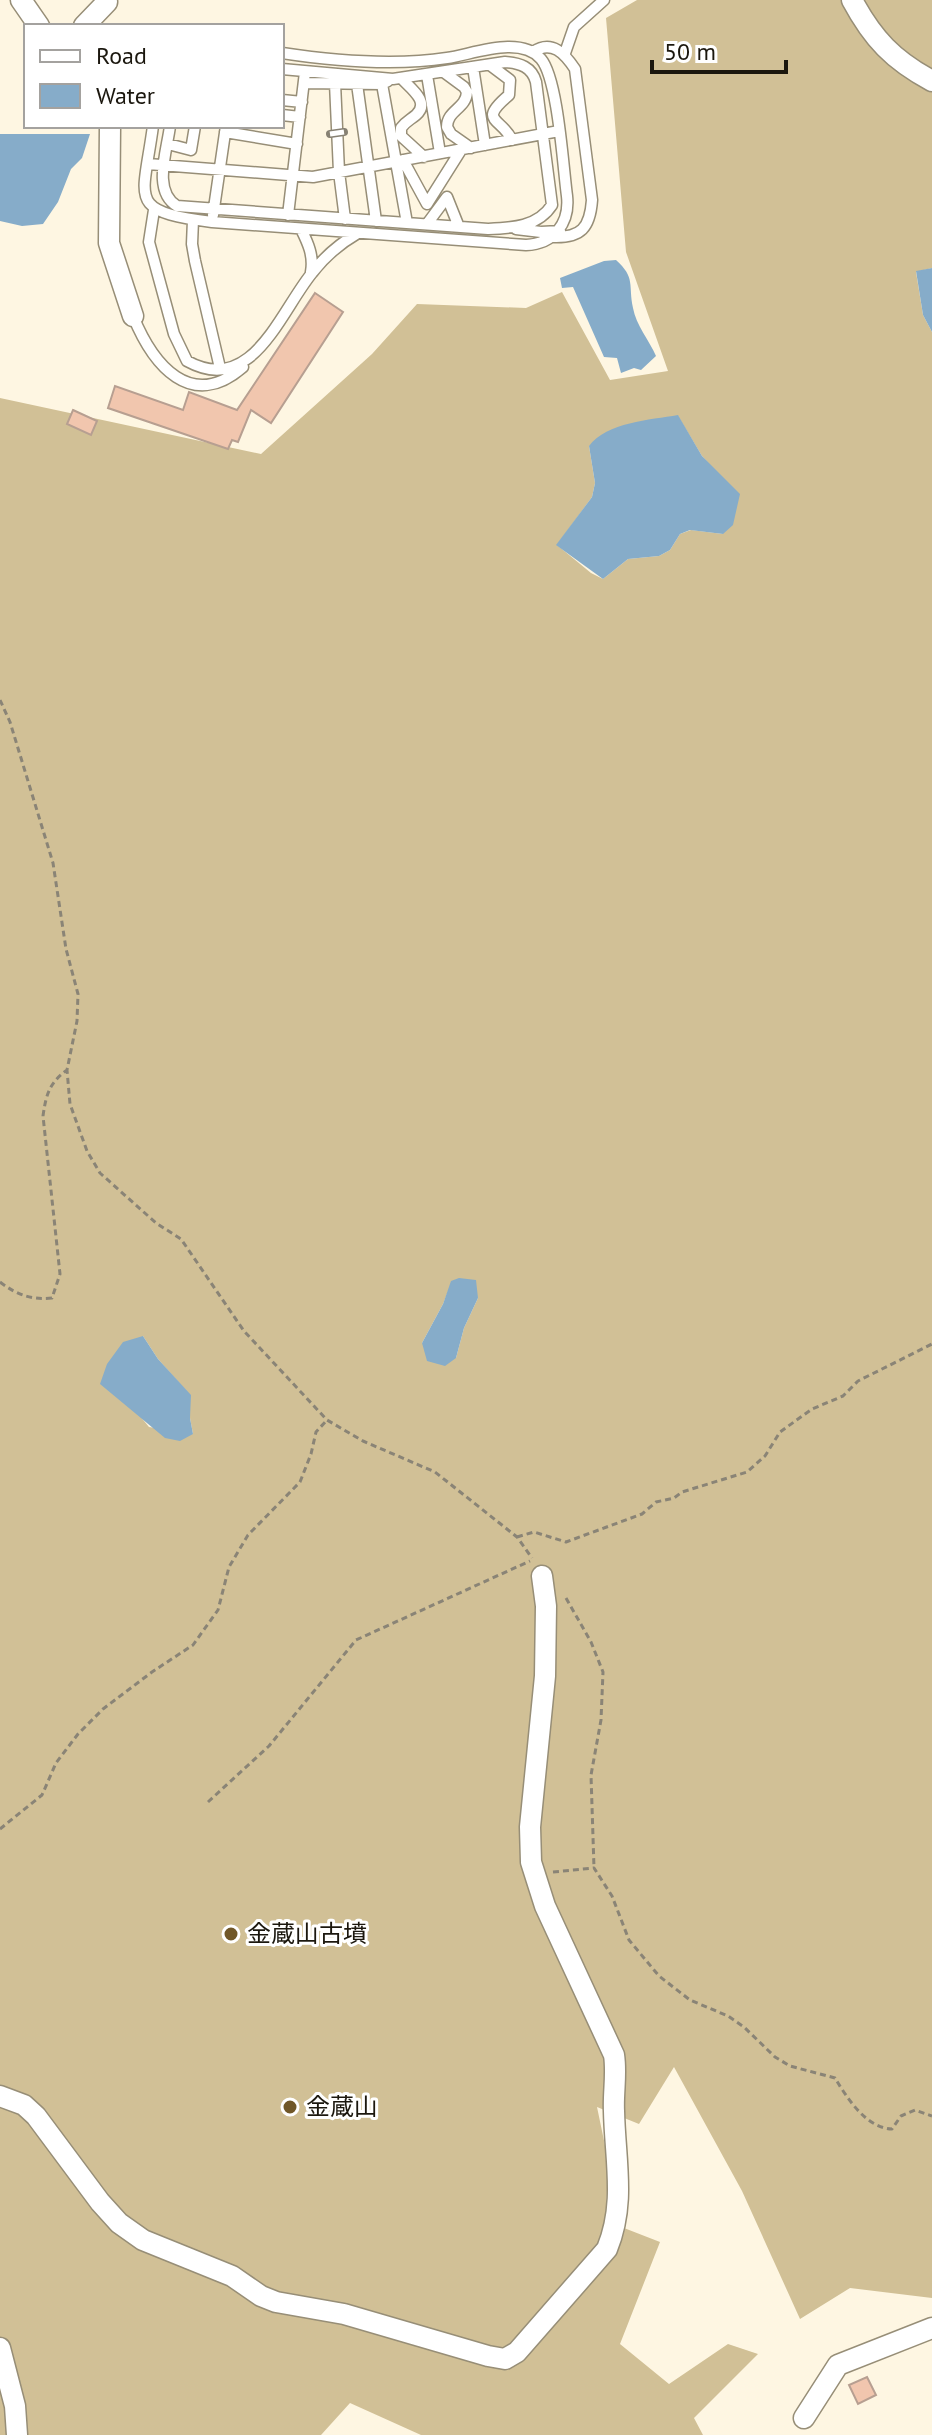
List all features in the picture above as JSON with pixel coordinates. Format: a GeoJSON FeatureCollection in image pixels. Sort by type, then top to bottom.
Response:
{"type":"FeatureCollection","features":[{"type":"Feature","properties":{"kind":"street"},"geometry":{"type":"LineString","coordinates":[[21,0],[38,24]]}},
{"type":"Feature","properties":{"kind":"street"},"geometry":{"type":"LineString","coordinates":[[852,0],[877,41],[906,67],[932,81]]}},
{"type":"Feature","properties":{"kind":"street"},"geometry":{"type":"LineString","coordinates":[[86,24],[107,1]]}},
{"type":"Feature","properties":{"kind":"street"},"geometry":{"type":"LineString","coordinates":[[107,1],[110,24]]}},
{"type":"Feature","properties":{"kind":"street"},"geometry":{"type":"LineString","coordinates":[[110,128],[109,243],[133,316]]}},
{"type":"Feature","properties":{"kind":"street"},"geometry":{"type":"LineString","coordinates":[[0,2096],[24,2105],[30,2111],[100,2202],[119,2223],[143,2240],[232,2276],[261,2296],[276,2302],[344,2314],[505,2359],[517,2352],[607,2249],[619,2207],[614,2109],[617,2071],[614,2055],[545,1906],[531,1862],[530,1827],[545,1676],[546,1606],[539,1575]]}},
{"type":"Feature","properties":{"kind":"street"},"geometry":{"type":"LineString","coordinates":[[804,2418],[838,2365],[932,2328]]}},
{"type":"Feature","properties":{"kind":"street"},"geometry":{"type":"LineString","coordinates":[[0,2348],[15,2406],[17,2435]]}},
{"type":"Feature","properties":{"kind":"lane"},"geometry":{"type":"LineString","coordinates":[[565,53],[574,27],[604,0]]}},
{"type":"Feature","properties":{"kind":"lane"},"geometry":{"type":"LineString","coordinates":[[153,128],[144,193],[154,210],[165,215],[212,222],[526,245],[537,245],[556,234],[568,205],[559,131],[550,77],[541,59],[533,52],[516,47],[447,58],[388,61],[284,53]]}},
{"type":"Feature","properties":{"kind":"lane"},"geometry":{"type":"LineString","coordinates":[[170,128],[163,185],[169,201],[177,206],[506,228],[572,237],[581,231],[591,215],[592,200],[575,69],[565,53],[556,49],[540,47],[533,52]]}},
{"type":"Feature","properties":{"kind":"lane"},"geometry":{"type":"LineString","coordinates":[[305,78],[397,78],[515,62],[529,69],[534,75],[552,205],[537,220],[506,228]]}},
{"type":"Feature","properties":{"kind":"lane"},"geometry":{"type":"LineString","coordinates":[[490,65],[510,80],[509,95],[496,104],[493,112],[497,125],[510,134],[512,140]]}},
{"type":"Feature","properties":{"kind":"lane"},"geometry":{"type":"LineString","coordinates":[[473,67],[485,145]]}},
{"type":"Feature","properties":{"kind":"lane"},"geometry":{"type":"LineString","coordinates":[[284,70],[305,78],[335,83],[382,84],[397,78]]}},
{"type":"Feature","properties":{"kind":"lane"},"geometry":{"type":"LineString","coordinates":[[445,73],[467,92],[463,104],[450,114],[447,127],[466,149]]}},
{"type":"Feature","properties":{"kind":"lane"},"geometry":{"type":"LineString","coordinates":[[427,75],[440,153]]}},
{"type":"Feature","properties":{"kind":"lane"},"geometry":{"type":"LineString","coordinates":[[288,215],[305,78]]}},
{"type":"Feature","properties":{"kind":"lane"},"geometry":{"type":"LineString","coordinates":[[397,78],[419,96],[420,110],[401,128],[401,136],[424,157]]}},
{"type":"Feature","properties":{"kind":"lane"},"geometry":{"type":"LineString","coordinates":[[335,83],[339,172],[345,219]]}},
{"type":"Feature","properties":{"kind":"lane"},"geometry":{"type":"LineString","coordinates":[[357,84],[376,221]]}},
{"type":"Feature","properties":{"kind":"lane"},"geometry":{"type":"LineString","coordinates":[[382,84],[399,161],[407,223]]}},
{"type":"Feature","properties":{"kind":"lane"},"geometry":{"type":"LineString","coordinates":[[284,100],[302,102]]}},
{"type":"Feature","properties":{"kind":"lane"},"geometry":{"type":"LineString","coordinates":[[284,115],[300,117]]}},
{"type":"Feature","properties":{"kind":"lane"},"geometry":{"type":"LineString","coordinates":[[168,144],[191,150],[195,128]]}},
{"type":"Feature","properties":{"kind":"lane"},"geometry":{"type":"LineString","coordinates":[[212,222],[226,129],[297,144]]}},
{"type":"Feature","properties":{"kind":"lane"},"geometry":{"type":"LineString","coordinates":[[148,164],[313,177],[559,131]]}},
{"type":"Feature","properties":{"kind":"lane"},"geometry":{"type":"LineString","coordinates":[[399,161],[427,204],[466,149]]}},
{"type":"Feature","properties":{"kind":"lane"},"geometry":{"type":"LineString","coordinates":[[427,224],[447,197],[459,227]]}},
{"type":"Feature","properties":{"kind":"lane"},"geometry":{"type":"LineString","coordinates":[[154,210],[149,242],[179,349],[187,361],[198,367],[220,368],[234,366],[254,356]]}},
{"type":"Feature","properties":{"kind":"lane"},"geometry":{"type":"LineString","coordinates":[[193,220],[195,261],[220,368]]}},
{"type":"Feature","properties":{"kind":"lane"},"geometry":{"type":"LineString","coordinates":[[301,229],[312,262],[310,274]]}},
{"type":"Feature","properties":{"kind":"lane"},"geometry":{"type":"LineString","coordinates":[[133,316],[142,338],[159,363],[194,385],[217,384],[240,370],[254,356],[310,274],[337,245],[358,233]]}},
{"type":"Feature","properties":{"kind":"path"},"geometry":{"type":"LineString","coordinates":[[0,700],[10,722],[53,863],[66,949],[78,994],[77,1021],[67,1070],[70,1104],[87,1151],[100,1173],[156,1223],[181,1239],[244,1331],[327,1420],[363,1441],[435,1472],[517,1537],[539,1575],[563,1593],[591,1642],[603,1672],[601,1720],[591,1775],[594,1868],[612,1896],[629,1940],[659,1976],[690,2000],[736,2021],[775,2057],[790,2066],[835,2078],[850,2103],[887,2129],[892,2129],[901,2116],[915,2110],[932,2116]]}},
{"type":"Feature","properties":{"kind":"path"},"geometry":{"type":"LineString","coordinates":[[0,1282],[13,1292],[34,1299],[52,1298],[60,1274],[43,1116],[46,1094],[54,1080],[67,1070]]}},
{"type":"Feature","properties":{"kind":"path"},"geometry":{"type":"LineString","coordinates":[[517,1537],[534,1532],[566,1542],[642,1514],[656,1502],[747,1472],[765,1456],[780,1432],[812,1409],[843,1396],[858,1381],[932,1344]]}},
{"type":"Feature","properties":{"kind":"path"},"geometry":{"type":"LineString","coordinates":[[0,1829],[42,1795],[56,1763],[78,1734],[103,1709],[193,1645],[218,1610],[229,1567],[248,1535],[300,1482],[316,1432],[327,1420]]}},
{"type":"Feature","properties":{"kind":"path"},"geometry":{"type":"LineString","coordinates":[[208,1802],[269,1746],[356,1640],[539,1575]]}},
{"type":"Feature","properties":{"kind":"path"},"geometry":{"type":"LineString","coordinates":[[531,1862],[550,1872],[594,1868]]}},
{"type":"Feature","properties":{"kind":"shaded area"},"geometry":{"type":"Polygon","coordinates":[[[637,0],[932,0],[932,268],[916,272],[923,315],[932,332],[932,2298],[850,2288],[800,2319],[742,2191],[674,2067],[639,2124],[597,2107],[608,2160],[606,2221],[660,2242],[620,2344],[669,2384],[728,2344],[758,2354],[694,2418],[703,2435],[421,2435],[350,2403],[321,2435],[0,2435],[0,398],[261,454],[372,354],[417,304],[526,308],[562,292],[610,380],[668,371],[626,252],[606,18],[637,0]],[[678,416],[589,446],[595,483],[592,497],[557,545],[591,573],[603,579],[628,559],[659,556],[670,550],[680,534],[691,530],[723,534],[719,475],[702,456],[678,416]],[[452,1281],[422,1343],[456,1358],[464,1328],[478,1298],[452,1281]],[[143,1336],[140,1416],[149,1427],[193,1434],[190,1395],[158,1359],[143,1336]]]}},
{"type":"Feature","properties":{"kind":"water"},"geometry":{"type":"Polygon","coordinates":[[[0,134],[90,134],[82,158],[71,169],[58,202],[43,224],[22,226],[0,221],[0,134]]]}},
{"type":"Feature","properties":{"kind":"water"},"geometry":{"type":"Polygon","coordinates":[[[616,260],[629,277],[635,314],[656,356],[641,370],[634,368],[621,373],[617,358],[604,357],[573,287],[562,288],[560,278],[604,261],[616,260]]]}},
{"type":"Feature","properties":{"kind":"water"},"geometry":{"type":"Polygon","coordinates":[[[932,268],[932,332],[923,315],[916,271],[932,268]]]}},
{"type":"Feature","properties":{"kind":"water"},"geometry":{"type":"Polygon","coordinates":[[[678,415],[702,456],[740,494],[733,525],[723,534],[690,530],[680,534],[670,550],[659,556],[628,559],[603,579],[556,545],[592,497],[595,483],[589,446],[618,427],[678,415]]]}},
{"type":"Feature","properties":{"kind":"water"},"geometry":{"type":"Polygon","coordinates":[[[459,1278],[476,1280],[478,1298],[464,1328],[456,1358],[445,1366],[427,1361],[422,1343],[443,1304],[451,1281],[459,1278]]]}},
{"type":"Feature","properties":{"kind":"water"},"geometry":{"type":"Polygon","coordinates":[[[143,1336],[158,1359],[191,1395],[193,1434],[180,1441],[165,1438],[100,1384],[107,1364],[123,1342],[143,1336]]]}},
{"type":"Feature","properties":{"kind":"building"},"geometry":{"type":"Polygon","coordinates":[[[315,293],[343,312],[271,423],[251,410],[238,442],[232,440],[228,449],[108,408],[115,386],[183,410],[189,392],[237,410],[315,293]]]}},
{"type":"Feature","properties":{"kind":"building"},"geometry":{"type":"Polygon","coordinates":[[[73,410],[97,421],[91,435],[67,424],[73,410]]]}},
{"type":"Feature","properties":{"kind":"building"},"geometry":{"type":"Polygon","coordinates":[[[867,2377],[876,2395],[858,2404],[849,2385],[867,2377]]]}},
{"type":"Feature","properties":{"kind":"railway"},"geometry":{"type":"LineString","coordinates":[[330,134],[344,132]]}},
{"type":"Feature","properties":{"kind":"place","name":"金蔵山古墳"},"geometry":{"type":"Point","coordinates":[231,1934]}},
{"type":"Feature","properties":{"kind":"place","name":"金蔵山"},"geometry":{"type":"Point","coordinates":[290,2107]}}]}
